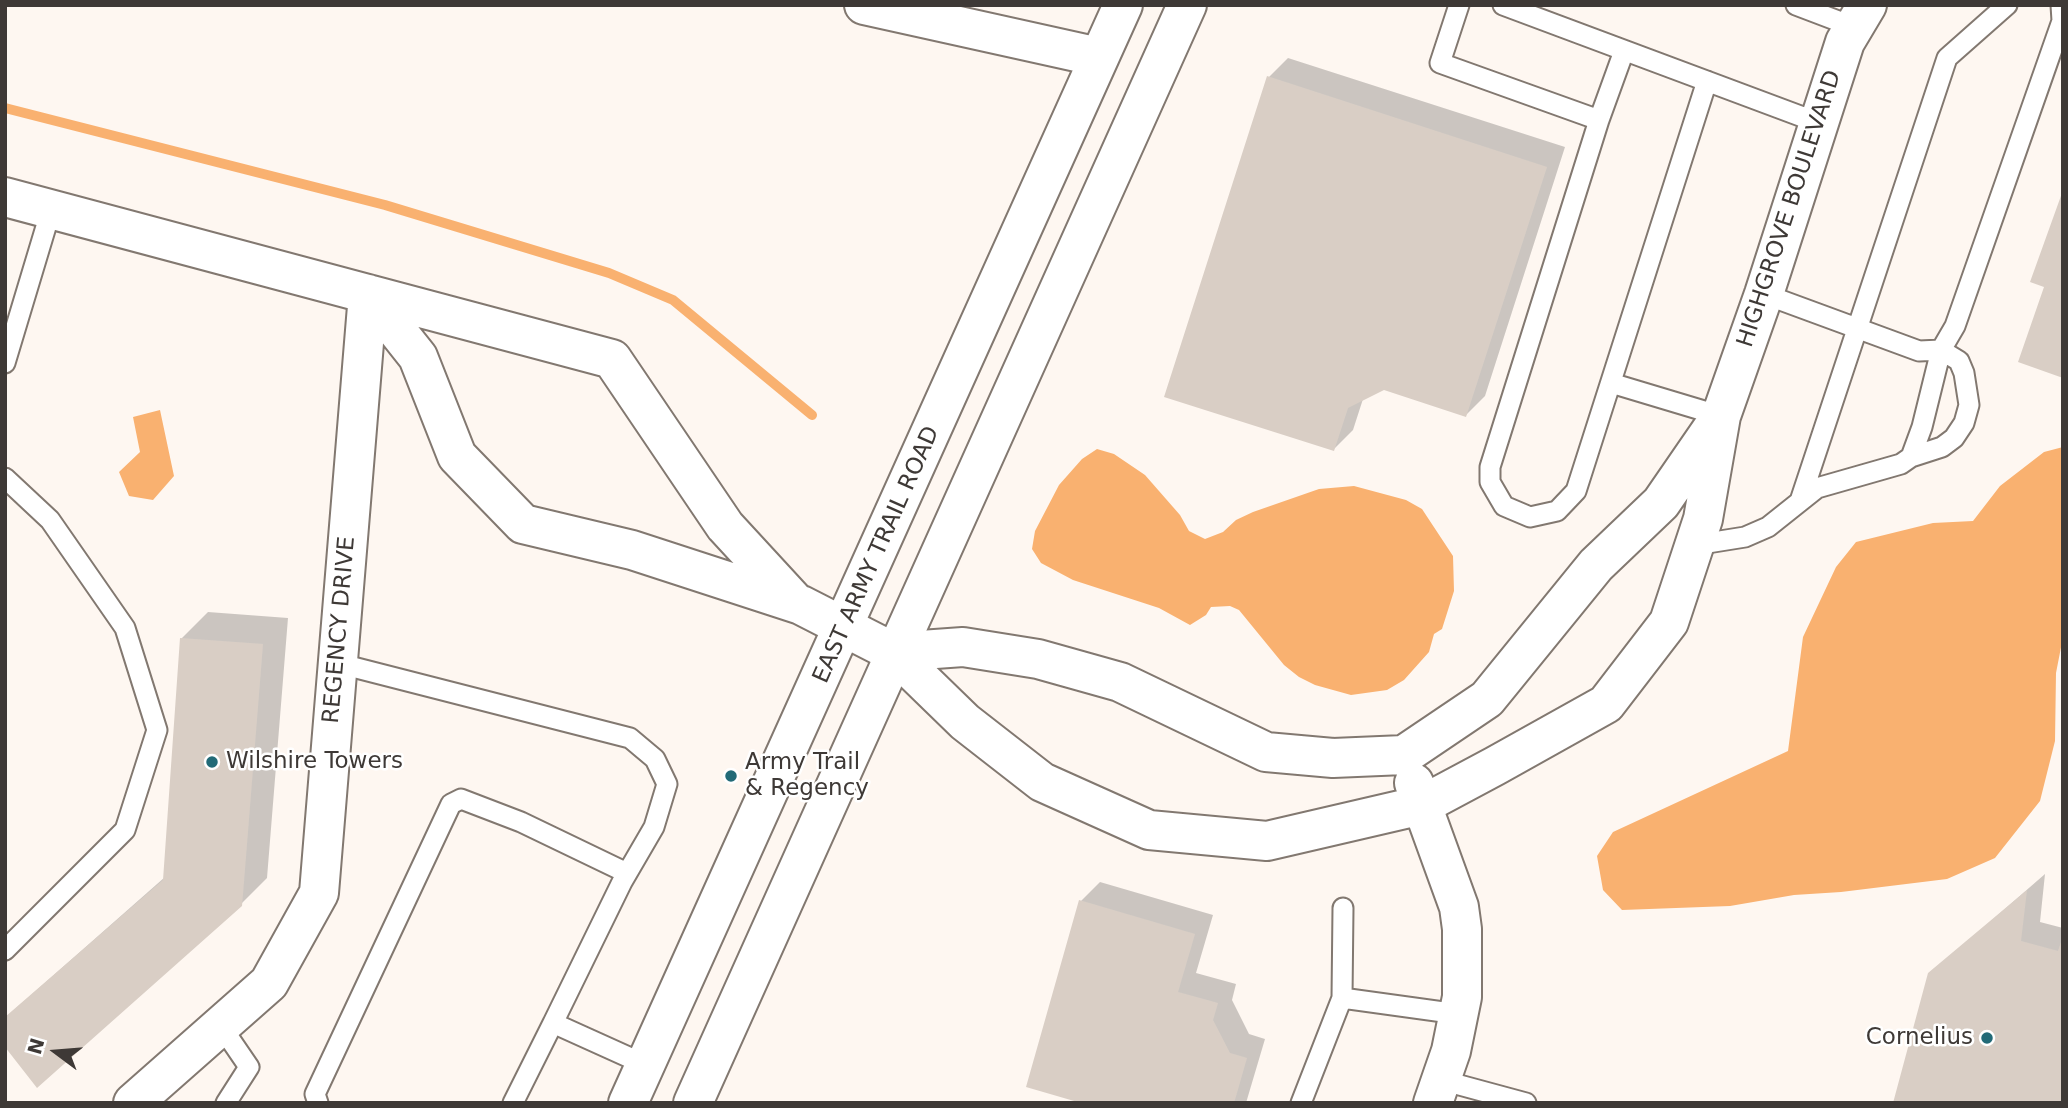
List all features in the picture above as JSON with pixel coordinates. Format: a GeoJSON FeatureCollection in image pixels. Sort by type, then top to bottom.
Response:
{"type":"FeatureCollection","features":[{"type":"Feature","properties":{"kind":"street"},"geometry":{"type":"LineString","coordinates":[[864,5],[1099,57]]}},
{"type":"Feature","properties":{"kind":"street","name":"EAST ARMY TRAIL ROAD"},"geometry":{"type":"LineString","coordinates":[[628,1103],[845,627],[1122,5]]}},
{"type":"Feature","properties":{"kind":"street"},"geometry":{"type":"LineString","coordinates":[[693,1103],[893,652],[1186,5]]}},
{"type":"Feature","properties":{"kind":"street","name":"HIGHGROVE BOULEVARD"},"geometry":{"type":"LineString","coordinates":[[1422,805],[1606,704],[1669,622],[1703,519],[1721,416],[1765,294],[1845,42],[1861,16]]}},
{"type":"Feature","properties":{"kind":"street"},"geometry":{"type":"LineString","coordinates":[[5,197],[612,359],[725,526],[796,603]]}},
{"type":"Feature","properties":{"kind":"street"},"geometry":{"type":"LineString","coordinates":[[368,294],[418,357],[457,456],[523,524],[632,550],[796,603],[845,627],[893,652],[965,722],[1042,782],[1149,830],[1267,841],[1422,805]]}},
{"type":"Feature","properties":{"kind":"street","name":"REGENCY DRIVE"},"geometry":{"type":"LineString","coordinates":[[133,1103],[269,983],[319,892],[368,294]]}},
{"type":"Feature","properties":{"kind":"street","name":"HIGHGROVE BOULEVARD"},"geometry":{"type":"LineString","coordinates":[[1404,755],[1487,699],[1596,565],[1661,503],[1721,416]]}},
{"type":"Feature","properties":{"kind":"street"},"geometry":{"type":"LineString","coordinates":[[893,652],[963,647],[1061,666],[1120,681],[1266,752],[1333,758],[1404,755],[1459,907],[1464,975],[1458,1014],[1437,1091]]}},
{"type":"Feature","properties":{"kind":"lane"},"geometry":{"type":"LineString","coordinates":[[1459,5],[1440,63],[1599,120]]}},
{"type":"Feature","properties":{"kind":"lane"},"geometry":{"type":"LineString","coordinates":[[1503,5],[1819,124]]}},
{"type":"Feature","properties":{"kind":"lane"},"geometry":{"type":"LineString","coordinates":[[1796,5],[1861,16]]}},
{"type":"Feature","properties":{"kind":"lane"},"geometry":{"type":"LineString","coordinates":[[1800,501],[1947,58],[2007,5]]}},
{"type":"Feature","properties":{"kind":"lane"},"geometry":{"type":"LineString","coordinates":[[1911,457],[1922,427],[1941,350],[1955,326],[2062,20],[2061,5]]}},
{"type":"Feature","properties":{"kind":"lane"},"geometry":{"type":"LineString","coordinates":[[1624,51],[1599,120],[1490,467],[1490,482],[1504,506],[1530,517],[1557,512],[1568,503],[1576,491],[1707,82]]}},
{"type":"Feature","properties":{"kind":"lane"},"geometry":{"type":"LineString","coordinates":[[5,363],[51,210]]}},
{"type":"Feature","properties":{"kind":"lane"},"geometry":{"type":"LineString","coordinates":[[1695,545],[1745,537],[1769,527],[1817,488],[1901,464],[1911,457],[1942,447],[1954,438],[1964,423],[1969,405],[1964,373],[1959,361],[1941,350],[1919,351],[1765,294]]}},
{"type":"Feature","properties":{"kind":"lane"},"geometry":{"type":"LineString","coordinates":[[1611,383],[1721,416]]}},
{"type":"Feature","properties":{"kind":"lane"},"geometry":{"type":"LineString","coordinates":[[5,478],[50,520],[125,628],[157,730],[125,830],[5,950]]}},
{"type":"Feature","properties":{"kind":"lane"},"geometry":{"type":"LineString","coordinates":[[337,663],[629,738],[655,759],[667,784],[654,827],[627,873],[513,1103]]}},
{"type":"Feature","properties":{"kind":"lane"},"geometry":{"type":"LineString","coordinates":[[318,1103],[315,1094],[451,804],[461,799],[521,822],[627,873]]}},
{"type":"Feature","properties":{"kind":"lane"},"geometry":{"type":"LineString","coordinates":[[1301,1103],[1342,998],[1343,908]]}},
{"type":"Feature","properties":{"kind":"lane"},"geometry":{"type":"LineString","coordinates":[[1342,998],[1458,1014]]}},
{"type":"Feature","properties":{"kind":"lane"},"geometry":{"type":"LineString","coordinates":[[553,1023],[646,1065]]}},
{"type":"Feature","properties":{"kind":"lane"},"geometry":{"type":"LineString","coordinates":[[220,1026],[248,1067],[226,1103]]}},
{"type":"Feature","properties":{"kind":"lane"},"geometry":{"type":"LineString","coordinates":[[1437,1091],[1525,1103]]}},
{"type":"Feature","properties":{"kind":"shaded area"},"geometry":{"type":"Polygon","coordinates":[[[160,410],[174,476],[153,500],[129,496],[119,472],[140,452],[133,417],[160,410]]]}},
{"type":"Feature","properties":{"kind":"shaded area"},"geometry":{"type":"Polygon","coordinates":[[[2063,447],[2063,637],[2056,673],[2055,741],[2040,801],[1995,858],[1947,879],[1794,895],[1730,906],[1622,910],[1603,890],[1597,856],[1613,832],[1788,751],[1803,637],[1836,567],[1856,542],[1933,523],[1973,521],[2000,486],[2044,452],[2063,447]]]}},
{"type":"Feature","properties":{"kind":"shaded area"},"geometry":{"type":"Polygon","coordinates":[[[1097,449],[1114,454],[1145,475],[1180,515],[1189,531],[1205,539],[1223,532],[1236,520],[1253,512],[1319,489],[1354,486],[1406,500],[1422,509],[1453,556],[1454,591],[1442,629],[1434,634],[1429,652],[1404,680],[1387,690],[1351,695],[1315,685],[1299,677],[1284,665],[1239,610],[1230,606],[1211,607],[1206,615],[1190,625],[1159,608],[1073,580],[1041,563],[1032,549],[1035,531],[1059,485],[1082,459],[1097,449]]]}},
{"type":"Feature","properties":{"kind":"building"},"geometry":{"type":"Polygon","coordinates":[[[1267,76],[1547,167],[1466,417],[1384,390],[1348,408],[1334,451],[1164,397],[1267,76]]]}},
{"type":"Feature","properties":{"kind":"building"},"geometry":{"type":"Polygon","coordinates":[[[2062,193],[2063,378],[2018,362],[2044,287],[2030,282],[2062,193]]]}},
{"type":"Feature","properties":{"kind":"building","name":"Wilshire Towers"},"geometry":{"type":"Polygon","coordinates":[[[180,638],[263,644],[242,906],[37,1088],[5,1047],[5,1017],[163,880],[180,638]]]}},
{"type":"Feature","properties":{"kind":"building","name":"Cornelius"},"geometry":{"type":"Polygon","coordinates":[[[2027,890],[2021,941],[2058,951],[2063,936],[2063,1103],[1893,1103],[1928,973],[2027,890]]]}},
{"type":"Feature","properties":{"kind":"building"},"geometry":{"type":"Polygon","coordinates":[[[1079,900],[1195,934],[1178,992],[1218,1003],[1213,1020],[1230,1053],[1247,1058],[1234,1103],[1081,1103],[1026,1087],[1079,900]]]}},
{"type":"Feature","properties":{"kind":"waterway"},"geometry":{"type":"LineString","coordinates":[[5,108],[385,205],[609,273],[673,300],[812,415]]}},
{"type":"Feature","properties":{"kind":"place","name":"Wilshire Towers"},"geometry":{"type":"Point","coordinates":[212,762]}},
{"type":"Feature","properties":{"kind":"place","name":"Army Trail & Regency"},"geometry":{"type":"Point","coordinates":[731,776]}},
{"type":"Feature","properties":{"kind":"place","name":"Cornelius"},"geometry":{"type":"Point","coordinates":[1987,1038]}}]}
